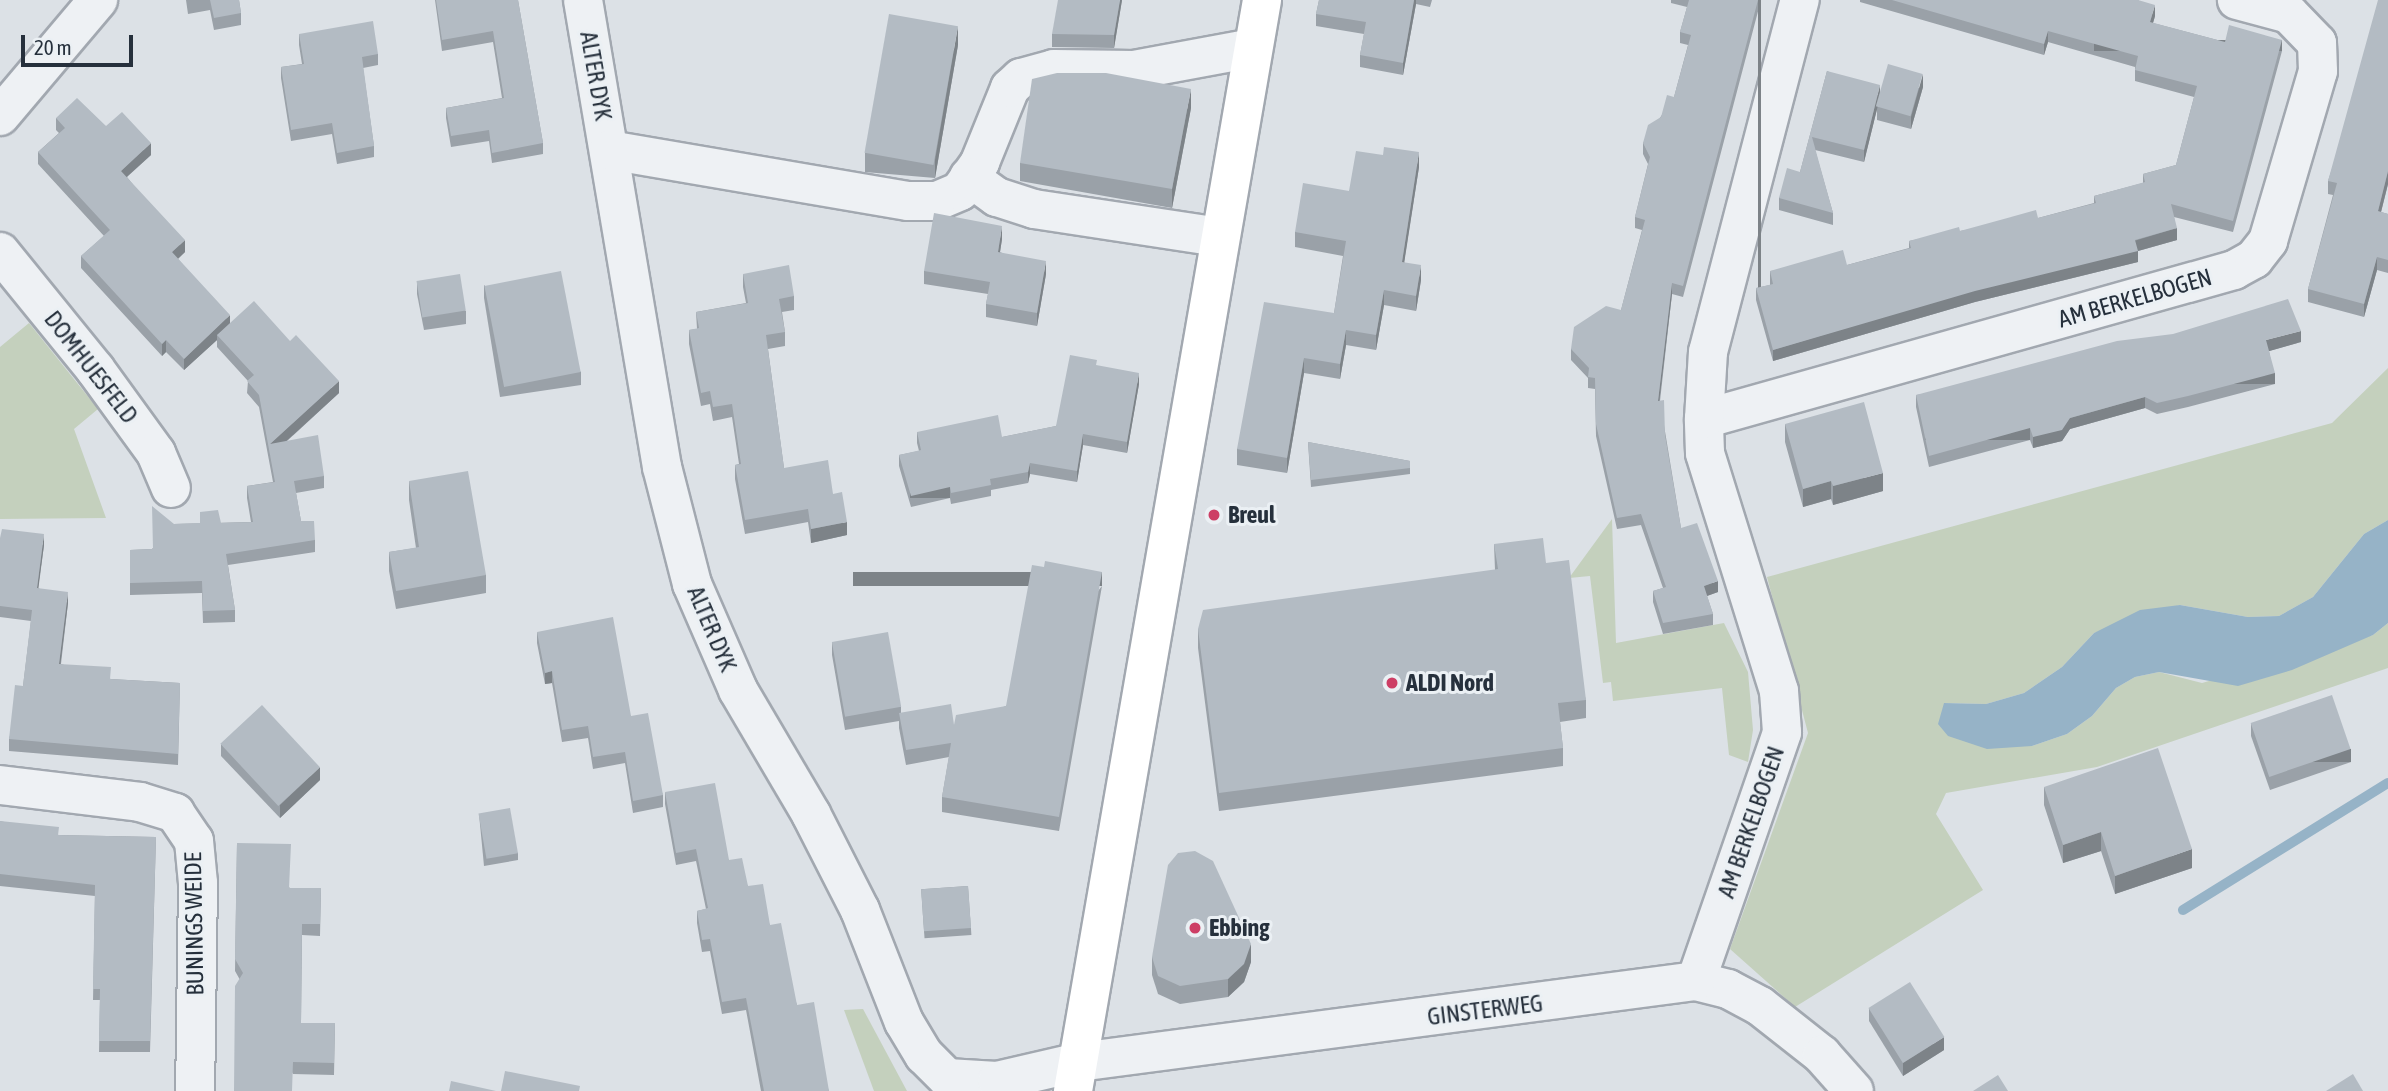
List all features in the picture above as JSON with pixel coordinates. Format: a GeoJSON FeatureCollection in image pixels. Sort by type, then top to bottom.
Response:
{"type":"FeatureCollection","features":[{"type":"Feature","properties":{"kind":"main road"},"geometry":{"type":"LineString","coordinates":[[1076,1076],[1262,0]]}},
{"type":"Feature","properties":{"kind":"street"},"geometry":{"type":"LineString","coordinates":[[0,116],[98,0]]}},
{"type":"Feature","properties":{"kind":"street","name":"ALTER DYK"},"geometry":{"type":"LineString","coordinates":[[583,0],[662,467],[692,584],[738,690],[811,814],[860,910],[904,1022],[945,1084],[1076,1076]]}},
{"type":"Feature","properties":{"kind":"street","name":"AM BERKELBOGEN"},"geometry":{"type":"LineString","coordinates":[[1696,981],[1782,732],[1779,691],[1705,453],[1704,419],[1708,352],[1800,0]]}},
{"type":"Feature","properties":{"kind":"street","name":"AM BERKELBOGEN"},"geometry":{"type":"LineString","coordinates":[[1704,419],[2234,270],[2254,259],[2268,241],[2318,71],[2317,44],[2289,14],[2237,0]]}},
{"type":"Feature","properties":{"kind":"street"},"geometry":{"type":"LineString","coordinates":[[609,150],[908,201],[937,201],[960,191],[969,177],[1001,104],[1021,78],[1054,69],[1134,70],[1253,48]]}},
{"type":"Feature","properties":{"kind":"street"},"geometry":{"type":"LineString","coordinates":[[969,177],[997,197],[1034,209],[1220,237]]}},
{"type":"Feature","properties":{"kind":"street","name":"DOMHUESFELD"},"geometry":{"type":"LineString","coordinates":[[0,252],[95,369],[156,453],[171,488]]}},
{"type":"Feature","properties":{"kind":"street","name":"BUNINGS WEIDE"},"geometry":{"type":"LineString","coordinates":[[0,785],[140,802],[175,813],[194,841],[198,883],[195,1091]]}},
{"type":"Feature","properties":{"kind":"street","name":"GINSTERWEG"},"geometry":{"type":"LineString","coordinates":[[1076,1076],[1696,981],[1728,989],[1760,1006],[1822,1055],[1854,1091]]}},
{"type":"Feature","properties":{"kind":"green space"},"geometry":{"type":"Polygon","coordinates":[[[29,323],[98,409],[74,429],[106,518],[0,519],[0,347],[29,323]]]}},
{"type":"Feature","properties":{"kind":"green space"},"geometry":{"type":"Polygon","coordinates":[[[2388,368],[2388,520],[2364,534],[2313,597],[2279,616],[2248,617],[2180,605],[2094,633],[2062,667],[2024,693],[1986,704],[1944,703],[2032,746],[2067,734],[2092,716],[2116,688],[2135,677],[2159,672],[2202,683],[2373,635],[2388,623],[2388,668],[2097,767],[1946,793],[1936,814],[1983,890],[1795,1007],[1730,949],[1808,733],[1767,577],[2332,423],[2388,368]]]}},
{"type":"Feature","properties":{"kind":"green space"},"geometry":{"type":"Polygon","coordinates":[[[1612,519],[1616,643],[1724,623],[1748,672],[1753,730],[1748,762],[1729,755],[1722,688],[1613,701],[1611,682],[1603,683],[1590,576],[1569,578],[1612,519]]]}},
{"type":"Feature","properties":{"kind":"green space"},"geometry":{"type":"Polygon","coordinates":[[[863,1009],[907,1091],[874,1091],[844,1010],[863,1009]]]}},
{"type":"Feature","properties":{"kind":"water"},"geometry":{"type":"Polygon","coordinates":[[[2388,520],[2388,623],[2373,635],[2292,670],[2238,686],[2159,672],[2135,677],[2116,688],[2092,716],[2067,734],[2032,746],[1987,749],[1948,736],[1938,724],[1944,703],[1986,704],[2024,693],[2062,667],[2094,633],[2140,610],[2180,605],[2248,617],[2279,616],[2313,597],[2364,534],[2388,520]]]}},
{"type":"Feature","properties":{"kind":"building"},"geometry":{"type":"Polygon","coordinates":[[[210,0],[239,0],[241,13],[214,18],[210,0]]]}},
{"type":"Feature","properties":{"kind":"building"},"geometry":{"type":"Polygon","coordinates":[[[436,0],[518,0],[543,143],[492,153],[489,130],[451,136],[446,108],[504,98],[493,31],[442,40],[436,0]]]}},
{"type":"Feature","properties":{"kind":"building"},"geometry":{"type":"Polygon","coordinates":[[[1058,0],[1120,0],[1114,35],[1052,34],[1058,0]]]}},
{"type":"Feature","properties":{"kind":"building"},"geometry":{"type":"Polygon","coordinates":[[[1319,0],[1414,0],[1403,63],[1360,55],[1366,22],[1316,14],[1319,0]]]}},
{"type":"Feature","properties":{"kind":"building"},"geometry":{"type":"Polygon","coordinates":[[[1689,0],[1758,0],[1683,286],[1672,283],[1658,401],[1664,400],[1665,435],[1681,528],[1697,523],[1718,581],[1704,586],[1713,614],[1663,623],[1653,591],[1666,587],[1641,514],[1617,518],[1596,424],[1595,378],[1588,377],[1589,368],[1571,349],[1574,327],[1606,306],[1621,310],[1645,220],[1635,217],[1650,157],[1643,143],[1648,125],[1661,117],[1667,95],[1674,97],[1691,35],[1680,32],[1689,0]]]}},
{"type":"Feature","properties":{"kind":"building"},"geometry":{"type":"Polygon","coordinates":[[[1892,0],[2138,0],[2155,5],[2150,22],[2225,42],[2229,25],[2282,40],[2233,221],[2171,204],[2177,228],[2135,240],[2138,251],[1975,291],[1773,350],[1756,288],[1773,284],[1770,271],[1843,250],[1847,265],[1911,248],[1909,241],[1959,227],[1960,231],[2036,210],[2038,218],[2096,203],[2094,196],[2145,182],[2143,174],[2176,165],[2197,86],[2135,70],[2138,56],[2048,31],[2044,44],[1892,0]]]}},
{"type":"Feature","properties":{"kind":"building"},"geometry":{"type":"Polygon","coordinates":[[[2378,0],[2388,0],[2388,171],[2378,211],[2388,214],[2388,260],[2377,257],[2364,304],[2308,289],[2337,183],[2328,181],[2378,0]]]}},
{"type":"Feature","properties":{"kind":"building"},"geometry":{"type":"Polygon","coordinates":[[[889,14],[958,26],[933,165],[865,153],[889,14]]]}},
{"type":"Feature","properties":{"kind":"building"},"geometry":{"type":"Polygon","coordinates":[[[373,21],[378,54],[362,57],[374,146],[337,153],[332,123],[291,130],[281,67],[304,64],[299,34],[373,21]]]}},
{"type":"Feature","properties":{"kind":"building"},"geometry":{"type":"Polygon","coordinates":[[[1888,64],[1923,74],[1910,116],[1876,106],[1888,64]]]}},
{"type":"Feature","properties":{"kind":"building"},"geometry":{"type":"Polygon","coordinates":[[[1827,71],[1880,85],[1864,150],[1812,137],[1833,213],[1779,198],[1787,168],[1800,172],[1827,71]]]}},
{"type":"Feature","properties":{"kind":"building"},"geometry":{"type":"Polygon","coordinates":[[[1057,73],[1106,73],[1191,89],[1172,189],[1020,163],[1032,79],[1057,73]]]}},
{"type":"Feature","properties":{"kind":"building"},"geometry":{"type":"Polygon","coordinates":[[[77,98],[106,126],[122,112],[151,143],[121,171],[185,240],[172,252],[230,315],[184,359],[166,340],[162,344],[81,256],[110,230],[38,152],[65,128],[56,118],[77,98]]]}},
{"type":"Feature","properties":{"kind":"building"},"geometry":{"type":"Polygon","coordinates":[[[1384,147],[1419,152],[1402,262],[1421,265],[1416,296],[1384,290],[1376,335],[1346,330],[1340,364],[1304,358],[1287,458],[1237,449],[1264,302],[1334,313],[1346,241],[1295,232],[1303,183],[1349,191],[1356,151],[1383,155],[1384,147]]]}},
{"type":"Feature","properties":{"kind":"building"},"geometry":{"type":"Polygon","coordinates":[[[934,213],[1002,226],[998,252],[1046,261],[1037,313],[986,304],[990,282],[924,271],[934,213]]]}},
{"type":"Feature","properties":{"kind":"building"},"geometry":{"type":"Polygon","coordinates":[[[789,265],[794,296],[779,299],[785,332],[766,335],[784,468],[828,460],[833,494],[842,492],[847,522],[811,529],[808,509],[745,520],[735,465],[741,464],[732,404],[713,407],[710,391],[701,393],[689,330],[699,328],[696,312],[748,303],[743,274],[789,265]]]}},
{"type":"Feature","properties":{"kind":"building"},"geometry":{"type":"Polygon","coordinates":[[[561,271],[581,372],[504,387],[484,286],[561,271]]]}},
{"type":"Feature","properties":{"kind":"building"},"geometry":{"type":"Polygon","coordinates":[[[460,274],[466,311],[422,317],[417,281],[460,274]]]}},
{"type":"Feature","properties":{"kind":"building"},"geometry":{"type":"Polygon","coordinates":[[[2288,299],[2301,331],[2266,340],[2275,373],[2157,403],[2145,397],[2070,418],[2062,430],[2033,437],[2030,428],[1929,456],[1916,395],[2117,341],[2173,334],[2288,299]]]}},
{"type":"Feature","properties":{"kind":"building"},"geometry":{"type":"Polygon","coordinates":[[[254,301],[290,341],[296,335],[339,381],[270,444],[318,435],[324,476],[294,481],[301,521],[314,521],[315,540],[226,554],[235,610],[203,611],[202,581],[130,583],[130,550],[153,549],[152,506],[174,524],[200,523],[200,512],[218,510],[221,523],[253,522],[247,486],[275,482],[259,395],[247,381],[254,375],[217,335],[254,301]]]}},
{"type":"Feature","properties":{"kind":"building"},"geometry":{"type":"Polygon","coordinates":[[[1070,355],[1097,360],[1096,365],[1139,373],[1127,442],[1083,434],[1077,471],[1030,463],[1028,472],[990,479],[991,485],[951,493],[950,487],[911,496],[899,455],[921,450],[917,432],[998,415],[1002,437],[1056,426],[1070,355]]]}},
{"type":"Feature","properties":{"kind":"building"},"geometry":{"type":"Polygon","coordinates":[[[1864,402],[1883,473],[1833,486],[1831,481],[1803,489],[1785,424],[1864,402]]]}},
{"type":"Feature","properties":{"kind":"building"},"geometry":{"type":"Polygon","coordinates":[[[1308,442],[1410,461],[1410,468],[1311,480],[1308,442]]]}},
{"type":"Feature","properties":{"kind":"building"},"geometry":{"type":"Polygon","coordinates":[[[468,471],[486,575],[396,591],[389,552],[419,547],[409,481],[468,471]]]}},
{"type":"Feature","properties":{"kind":"building"},"geometry":{"type":"Polygon","coordinates":[[[2,529],[44,534],[37,588],[68,592],[59,664],[111,667],[110,679],[180,683],[178,754],[9,739],[15,685],[23,686],[32,610],[0,606],[2,529]]]}},
{"type":"Feature","properties":{"kind":"building","name":"ALDI Nord"},"geometry":{"type":"Polygon","coordinates":[[[1543,538],[1546,563],[1569,560],[1586,700],[1558,703],[1563,748],[1219,793],[1198,629],[1203,610],[1498,569],[1494,544],[1543,538]]]}},
{"type":"Feature","properties":{"kind":"building"},"geometry":{"type":"Polygon","coordinates":[[[1045,561],[1102,572],[1059,817],[942,797],[951,743],[906,750],[899,713],[951,704],[954,725],[956,715],[1006,706],[1032,565],[1044,567],[1045,561]]]}},
{"type":"Feature","properties":{"kind":"building"},"geometry":{"type":"Polygon","coordinates":[[[613,617],[631,716],[648,713],[663,795],[633,801],[625,752],[593,757],[588,726],[562,730],[552,671],[545,673],[537,632],[613,617]]]}},
{"type":"Feature","properties":{"kind":"building"},"geometry":{"type":"Polygon","coordinates":[[[888,632],[901,707],[845,717],[832,642],[888,632]]]}},
{"type":"Feature","properties":{"kind":"building"},"geometry":{"type":"Polygon","coordinates":[[[2332,695],[2351,749],[2269,777],[2251,723],[2332,695]]]}},
{"type":"Feature","properties":{"kind":"building"},"geometry":{"type":"Polygon","coordinates":[[[262,705],[320,767],[278,806],[220,744],[262,705]]]}},
{"type":"Feature","properties":{"kind":"building"},"geometry":{"type":"Polygon","coordinates":[[[2158,748],[2192,849],[2115,876],[2101,832],[2063,845],[2044,787],[2158,748]]]}},
{"type":"Feature","properties":{"kind":"building"},"geometry":{"type":"Polygon","coordinates":[[[715,783],[729,860],[742,858],[748,886],[763,884],[770,925],[781,923],[797,1005],[814,1002],[829,1091],[764,1091],[746,998],[722,1002],[710,939],[702,940],[697,911],[708,908],[696,849],[676,853],[665,792],[715,783]]]}},
{"type":"Feature","properties":{"kind":"building"},"geometry":{"type":"Polygon","coordinates":[[[510,808],[518,853],[486,859],[478,814],[510,808]]]}},
{"type":"Feature","properties":{"kind":"building"},"geometry":{"type":"Polygon","coordinates":[[[0,821],[59,827],[58,835],[156,837],[150,1041],[99,1041],[100,989],[93,989],[95,885],[0,874],[0,821]]]}},
{"type":"Feature","properties":{"kind":"building"},"geometry":{"type":"Polygon","coordinates":[[[237,843],[291,844],[289,888],[321,888],[320,924],[302,924],[301,1023],[335,1023],[334,1063],[293,1062],[292,1091],[234,1091],[235,986],[243,973],[235,959],[237,843]]]}},
{"type":"Feature","properties":{"kind":"building","name":"Ebbing"},"geometry":{"type":"Polygon","coordinates":[[[1195,851],[1213,861],[1251,944],[1244,964],[1228,979],[1180,986],[1158,976],[1152,957],[1168,865],[1178,853],[1195,851]]]}},
{"type":"Feature","properties":{"kind":"building"},"geometry":{"type":"Polygon","coordinates":[[[968,886],[971,928],[924,931],[921,889],[968,886]]]}},
{"type":"Feature","properties":{"kind":"building"},"geometry":{"type":"Polygon","coordinates":[[[1910,982],[1944,1037],[1903,1063],[1868,1008],[1910,982]]]}},
{"type":"Feature","properties":{"kind":"building"},"geometry":{"type":"Polygon","coordinates":[[[505,1071],[580,1086],[579,1091],[501,1091],[505,1071]]]}},
{"type":"Feature","properties":{"kind":"building"},"geometry":{"type":"Polygon","coordinates":[[[2353,1074],[2363,1091],[2326,1091],[2353,1074]]]}},
{"type":"Feature","properties":{"kind":"building"},"geometry":{"type":"Polygon","coordinates":[[[1998,1075],[2008,1091],[1973,1091],[1998,1075]]]}},
{"type":"Feature","properties":{"kind":"building"},"geometry":{"type":"Polygon","coordinates":[[[451,1081],[496,1091],[449,1091],[451,1081]]]}},
{"type":"Feature","properties":{"kind":"waterway"},"geometry":{"type":"LineString","coordinates":[[2183,910],[2388,783]]}},
{"type":"Feature","properties":{"kind":"place","name":"Breul"},"geometry":{"type":"Point","coordinates":[1214,515]}},
{"type":"Feature","properties":{"kind":"place","name":"ALDI Nord"},"geometry":{"type":"Point","coordinates":[1392,683]}},
{"type":"Feature","properties":{"kind":"place","name":"Ebbing"},"geometry":{"type":"Point","coordinates":[1195,928]}}]}
